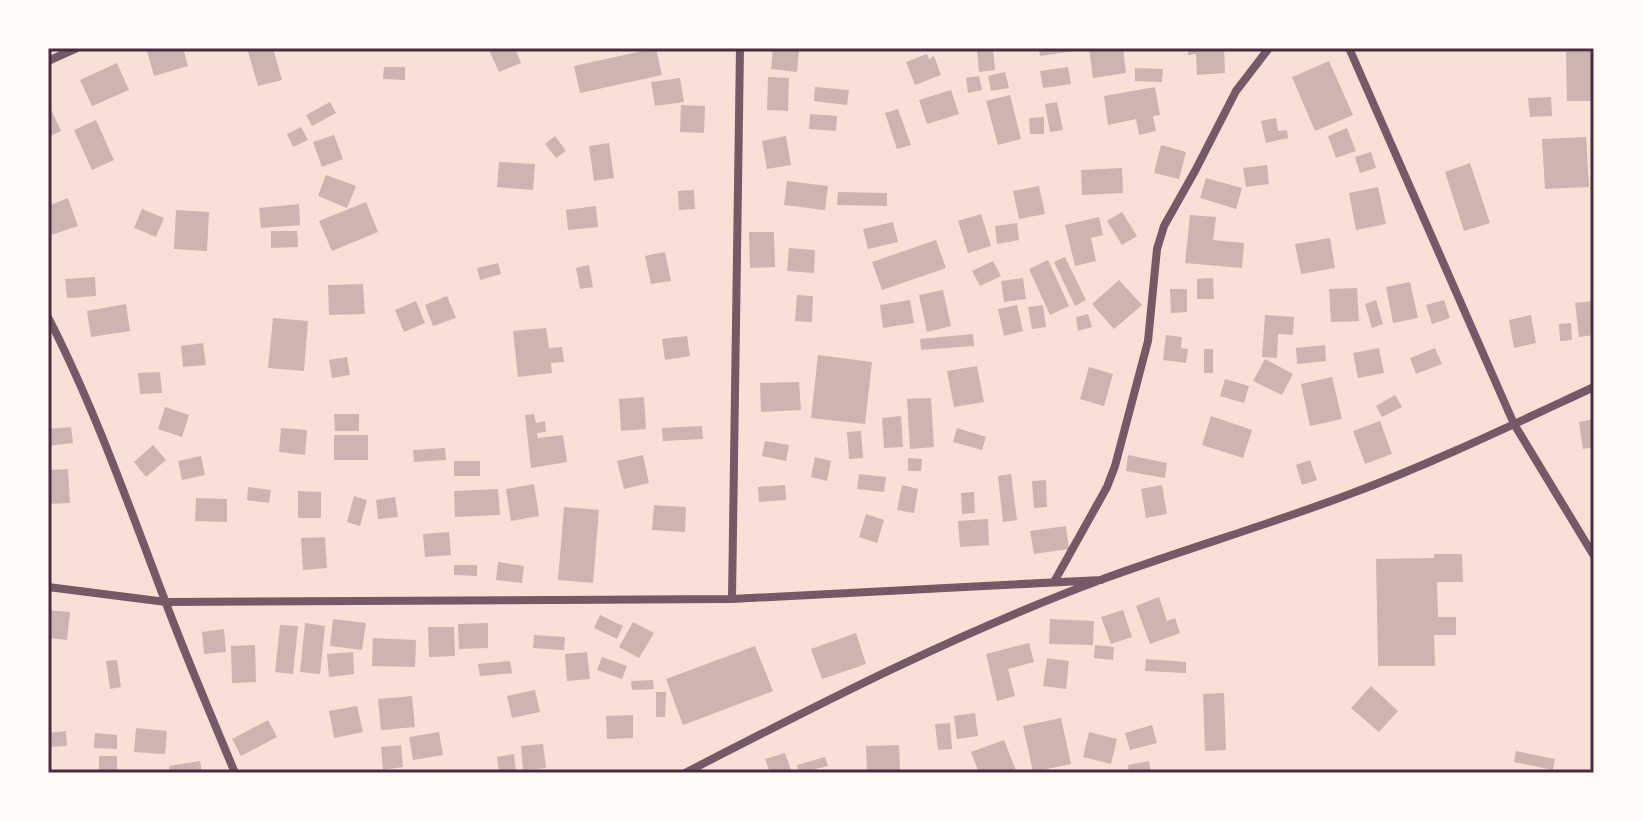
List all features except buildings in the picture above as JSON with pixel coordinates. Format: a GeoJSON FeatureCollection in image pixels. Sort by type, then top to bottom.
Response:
{"type":"FeatureCollection","features":[{"type":"Feature","properties":{"kind":"street"},"geometry":{"type":"LineString","coordinates":[[48,61],[77,48]]}},
{"type":"Feature","properties":{"kind":"street"},"geometry":{"type":"LineString","coordinates":[[732,599],[740,48]]}},
{"type":"Feature","properties":{"kind":"street"},"geometry":{"type":"LineString","coordinates":[[1054,582],[1107,487],[1115,466],[1148,341],[1157,249],[1164,226],[1236,91],[1269,48]]}},
{"type":"Feature","properties":{"kind":"street"},"geometry":{"type":"LineString","coordinates":[[1349,48],[1514,424],[1594,556]]}},
{"type":"Feature","properties":{"kind":"street"},"geometry":{"type":"LineString","coordinates":[[48,317],[121,484],[235,773]]}},
{"type":"Feature","properties":{"kind":"street"},"geometry":{"type":"LineString","coordinates":[[685,773],[843,692],[1101,580],[1352,493],[1594,387]]}},
{"type":"Feature","properties":{"kind":"street"},"geometry":{"type":"LineString","coordinates":[[48,587],[166,602],[732,599],[1101,580]]}}]}
